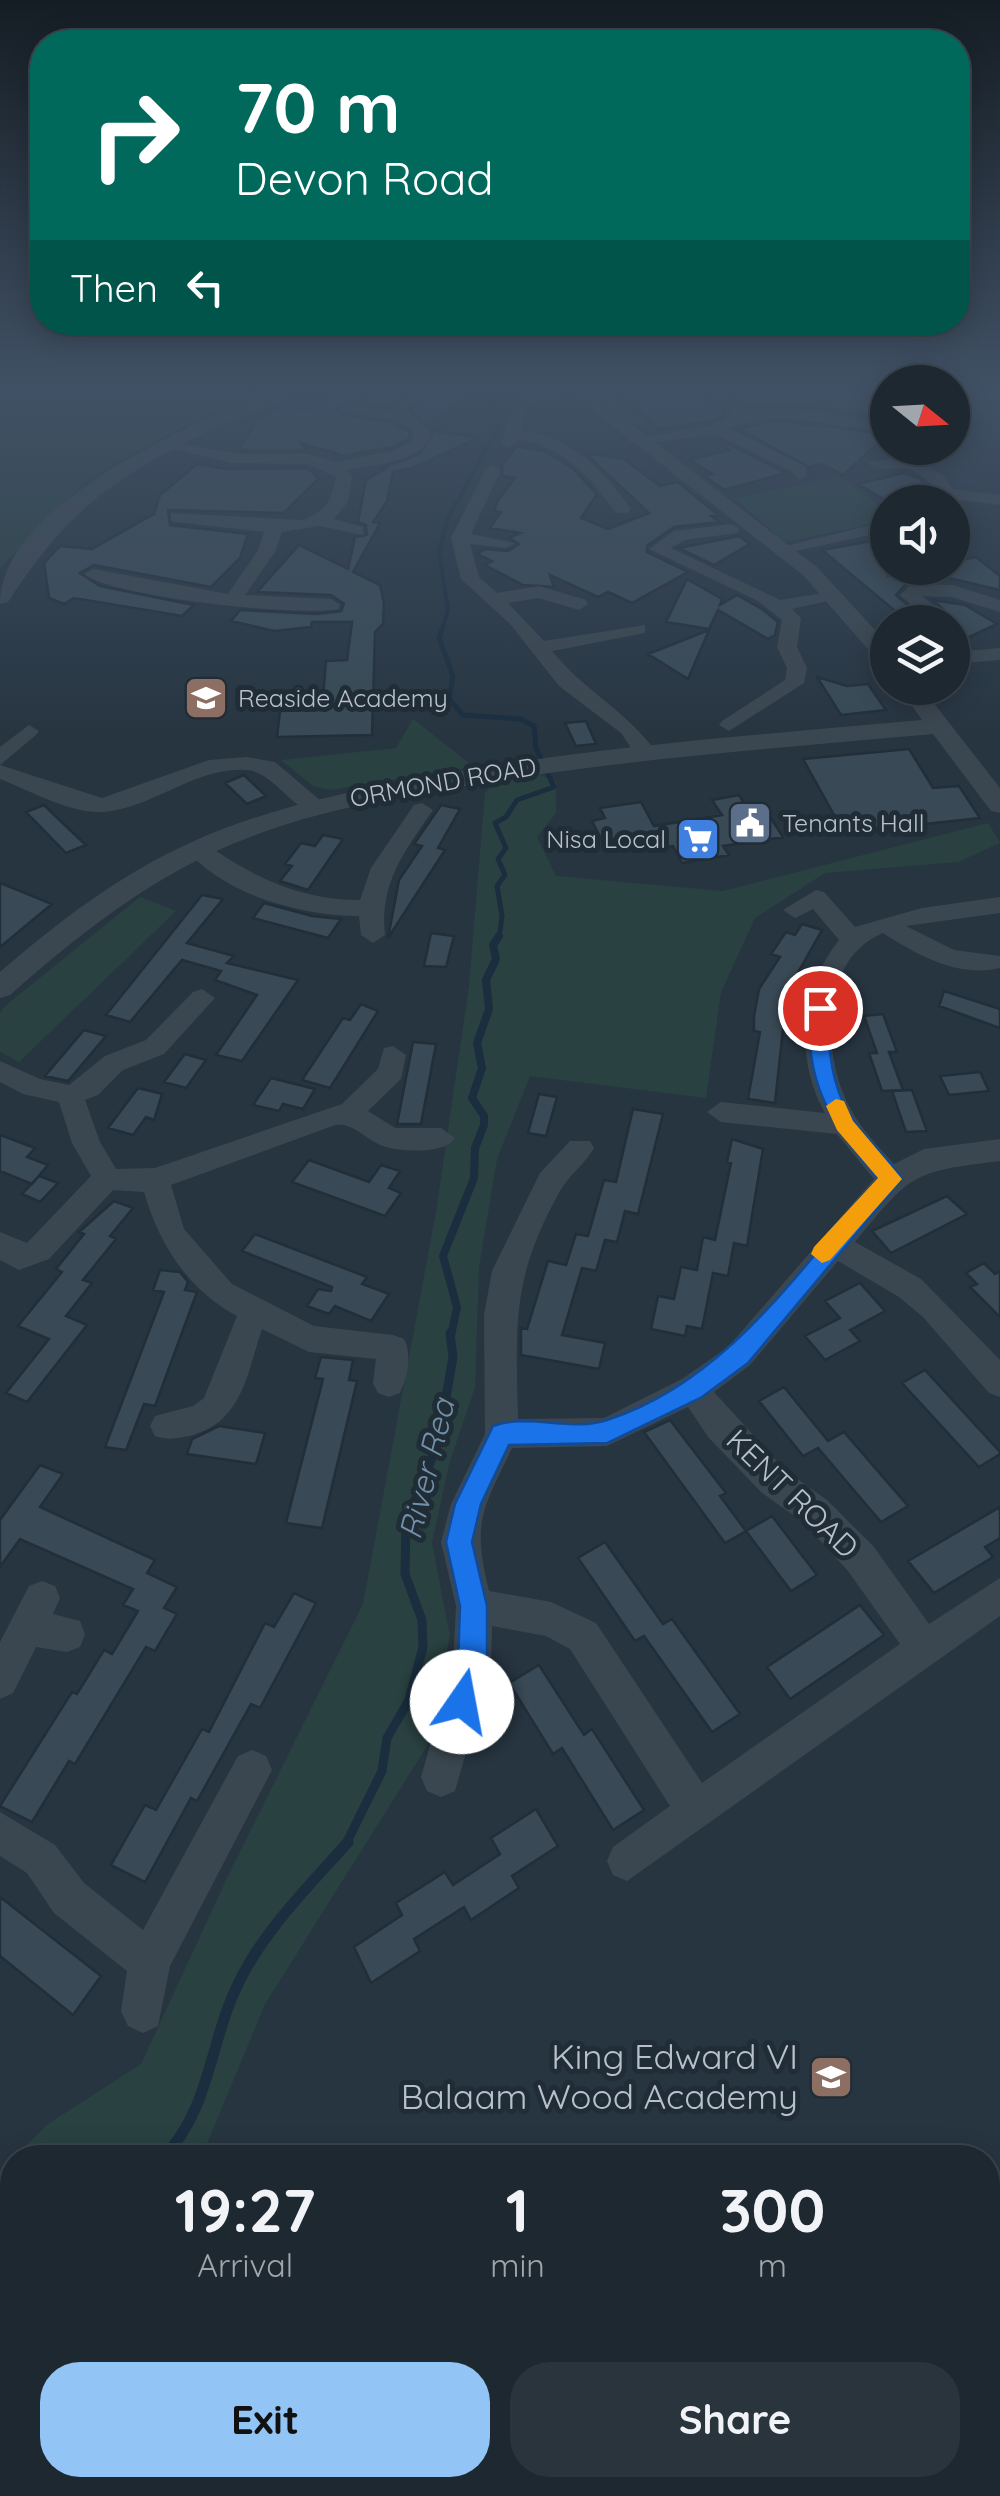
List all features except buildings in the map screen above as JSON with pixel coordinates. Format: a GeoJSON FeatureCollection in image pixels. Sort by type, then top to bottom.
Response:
{"type":"FeatureCollection","features":[{"type":"Feature","properties":{"kind":"street"},"geometry":{"type":"LineString","coordinates":[[0,597],[28,547],[72,503]]}},
{"type":"Feature","properties":{"kind":"street"},"geometry":{"type":"LineString","coordinates":[[321,520],[339,503]]}},
{"type":"Feature","properties":{"kind":"street"},"geometry":{"type":"LineString","coordinates":[[477,503],[460,538],[470,578],[496,599],[566,682],[628,728],[645,752]]}},
{"type":"Feature","properties":{"kind":"street"},"geometry":{"type":"LineString","coordinates":[[617,503],[622,509]]}},
{"type":"Feature","properties":{"kind":"street"},"geometry":{"type":"LineString","coordinates":[[722,503],[782,548],[836,597],[870,637]]}},
{"type":"Feature","properties":{"kind":"street"},"geometry":{"type":"LineString","coordinates":[[970,510],[1000,516]]}},
{"type":"Feature","properties":{"kind":"street"},"geometry":{"type":"LineString","coordinates":[[177,516],[274,529],[321,520],[357,531]]}},
{"type":"Feature","properties":{"kind":"street"},"geometry":{"type":"LineString","coordinates":[[235,597],[266,552],[274,529]]}},
{"type":"Feature","properties":{"kind":"street"},"geometry":{"type":"LineString","coordinates":[[728,725],[797,677],[787,647],[792,618],[780,605],[650,547],[680,535],[732,529]]}},
{"type":"Feature","properties":{"kind":"street"},"geometry":{"type":"LineString","coordinates":[[782,548],[870,530]]}},
{"type":"Feature","properties":{"kind":"street"},"geometry":{"type":"LineString","coordinates":[[460,538],[506,543]]}},
{"type":"Feature","properties":{"kind":"street"},"geometry":{"type":"LineString","coordinates":[[98,579],[277,605],[322,602]]}},
{"type":"Feature","properties":{"kind":"street"},"geometry":{"type":"LineString","coordinates":[[918,605],[909,594],[912,590],[953,591],[1000,606]]}},
{"type":"Feature","properties":{"kind":"street"},"geometry":{"type":"LineString","coordinates":[[496,599],[539,592],[579,604]]}},
{"type":"Feature","properties":{"kind":"street"},"geometry":{"type":"LineString","coordinates":[[780,605],[836,597]]}},
{"type":"Feature","properties":{"kind":"street"},"geometry":{"type":"LineString","coordinates":[[541,648],[638,629]]}},
{"type":"Feature","properties":{"kind":"street"},"geometry":{"type":"LineString","coordinates":[[970,657],[999,656]]}},
{"type":"Feature","properties":{"kind":"street"},"geometry":{"type":"LineString","coordinates":[[923,705],[1000,805]]}},
{"type":"Feature","properties":{"kind":"street","name":"ORMOND ROAD"},"geometry":{"type":"LineString","coordinates":[[0,988],[112,898],[198,849],[317,807],[554,762],[938,726]]}},
{"type":"Feature","properties":{"kind":"street"},"geometry":{"type":"LineString","coordinates":[[0,759],[29,731]]}},
{"type":"Feature","properties":{"kind":"street"},"geometry":{"type":"LineString","coordinates":[[5,780],[93,805],[116,804],[217,764],[247,762],[267,767],[317,807]]}},
{"type":"Feature","properties":{"kind":"street"},"geometry":{"type":"LineString","coordinates":[[111,783],[134,783],[150,790]]}},
{"type":"Feature","properties":{"kind":"street"},"geometry":{"type":"LineString","coordinates":[[373,935],[368,908],[375,878],[422,810]]}},
{"type":"Feature","properties":{"kind":"street"},"geometry":{"type":"LineString","coordinates":[[198,849],[234,876],[296,902],[337,910],[368,908]]}},
{"type":"Feature","properties":{"kind":"street"},"geometry":{"type":"LineString","coordinates":[[795,910],[816,897],[852,939]]}},
{"type":"Feature","properties":{"kind":"street"},"geometry":{"type":"LineString","coordinates":[[891,1179],[844,1124],[824,1079],[817,1042],[820,1008],[830,973],[852,939],[885,924],[1000,905]]}},
{"type":"Feature","properties":{"kind":"street"},"geometry":{"type":"LineString","coordinates":[[885,924],[960,963],[993,962]]}},
{"type":"Feature","properties":{"kind":"street"},"geometry":{"type":"LineString","coordinates":[[0,1070],[33,1086],[70,1095],[88,1088],[114,1064],[156,1047],[202,998]]}},
{"type":"Feature","properties":{"kind":"street"},"geometry":{"type":"LineString","coordinates":[[350,1113],[391,1072],[393,1055]]}},
{"type":"Feature","properties":{"kind":"street"},"geometry":{"type":"LineString","coordinates":[[70,1095],[86,1142],[107,1178],[130,1183],[155,1179],[248,1149],[331,1115],[350,1113],[390,1138],[441,1138]]}},
{"type":"Feature","properties":{"kind":"street"},"geometry":{"type":"LineString","coordinates":[[720,1112],[844,1124]]}},
{"type":"Feature","properties":{"kind":"street"},"geometry":{"type":"LineString","coordinates":[[441,1777],[472,1665],[474,1606],[459,1542],[468,1504],[502,1434],[500,1315],[507,1271],[550,1180],[580,1148]]}},
{"type":"Feature","properties":{"kind":"street"},"geometry":{"type":"LineString","coordinates":[[502,1434],[607,1432],[693,1389],[739,1356],[832,1243],[891,1179],[924,1160],[1000,1150]]}},
{"type":"Feature","properties":{"kind":"street"},"geometry":{"type":"LineString","coordinates":[[0,1244],[19,1258],[38,1252],[107,1178]]}},
{"type":"Feature","properties":{"kind":"street"},"geometry":{"type":"LineString","coordinates":[[155,1179],[171,1234],[221,1293],[308,1339],[394,1348],[389,1383]]}},
{"type":"Feature","properties":{"kind":"street"},"geometry":{"type":"LineString","coordinates":[[832,1243],[910,1288],[934,1308],[1000,1383]]}},
{"type":"Feature","properties":{"kind":"street"},"geometry":{"type":"LineString","coordinates":[[167,1426],[208,1415],[221,1403],[241,1334],[254,1313]]}},
{"type":"Feature","properties":{"kind":"street","name":"KENT ROAD"},"geometry":{"type":"LineString","coordinates":[[693,1389],[722,1428],[774,1482],[815,1511],[860,1559],[924,1648]]}},
{"type":"Feature","properties":{"kind":"street"},"geometry":{"type":"LineString","coordinates":[[627,1861],[1000,1594]]}},
{"type":"Feature","properties":{"kind":"street"},"geometry":{"type":"LineString","coordinates":[[474,1606],[551,1619],[583,1636],[696,1811]]}},
{"type":"Feature","properties":{"kind":"street"},"geometry":{"type":"LineString","coordinates":[[0,1680],[35,1613],[67,1634]]}},
{"type":"Feature","properties":{"kind":"street"},"geometry":{"type":"LineString","coordinates":[[143,2011],[149,1962],[252,1770]]}},
{"type":"Feature","properties":{"kind":"street"},"geometry":{"type":"LineString","coordinates":[[0,1832],[41,1859],[69,1898],[149,1962]]}},
{"type":"Feature","properties":{"kind":"green space"},"geometry":{"type":"Polygon","coordinates":[[[0,503],[64,503],[0,568],[0,503]]]}},
{"type":"Feature","properties":{"kind":"green space"},"geometry":{"type":"Polygon","coordinates":[[[740,503],[870,503],[870,524],[785,542],[740,503]]]}},
{"type":"Feature","properties":{"kind":"green space"},"geometry":{"type":"Polygon","coordinates":[[[413,719],[474,767],[330,790],[313,786],[281,760],[396,748],[413,719]]]}},
{"type":"Feature","properties":{"kind":"green space"},"geometry":{"type":"Polygon","coordinates":[[[538,774],[556,782],[556,813],[537,837],[556,876],[723,891],[988,823],[1000,843],[958,862],[825,873],[755,918],[721,992],[706,1098],[530,1076],[497,1159],[479,1267],[475,1387],[449,1464],[432,1543],[450,1636],[427,1746],[265,2004],[206,2145],[26,2145],[48,2124],[141,2064],[228,1876],[363,1604],[436,1212],[469,986],[485,793],[493,785],[538,774]]]}},
{"type":"Feature","properties":{"kind":"green space"},"geometry":{"type":"Polygon","coordinates":[[[140,897],[176,911],[19,1062],[0,1052],[0,1013],[5,1006],[140,897]]]}},
{"type":"Feature","properties":{"kind":"waterway","name":"River Rea"},"geometry":{"type":"LineString","coordinates":[[442,629],[448,610],[439,552],[456,503]]}},
{"type":"Feature","properties":{"kind":"waterway","name":"River Rea"},"geometry":{"type":"LineString","coordinates":[[443,627],[439,638],[453,676],[449,699],[463,715],[520,719],[534,726],[536,748],[554,787],[517,800],[506,817],[495,823],[506,848],[498,859],[505,875],[497,886],[502,916],[499,939]]}},
{"type":"Feature","properties":{"kind":"waterway","name":"River Rea"},"geometry":{"type":"LineString","coordinates":[[451,1336],[457,1307],[443,1256],[474,1178],[475,1148],[484,1125],[484,1116],[472,1098],[482,1068],[477,1043],[489,1009],[486,980],[496,959],[493,945],[499,936]]}},
{"type":"Feature","properties":{"kind":"waterway","name":"River Rea"},"geometry":{"type":"LineString","coordinates":[[346,1844],[382,1771],[387,1738],[409,1700],[423,1647],[422,1620],[405,1574],[406,1523],[438,1443],[453,1357],[450,1333]]}},
{"type":"Feature","properties":{"kind":"waterway","name":"River Rea"},"geometry":{"type":"LineString","coordinates":[[174,2145],[200,2096],[239,1982],[289,1909],[348,1842]]}},
{"type":"Feature","properties":{"kind":"slow traffic"},"geometry":{"type":"LineString","coordinates":[[822,1254],[891,1179],[844,1124],[836,1106]]}},
{"type":"Feature","properties":{"kind":"place","name":"Reaside Academy"},"geometry":{"type":"Point","coordinates":[206,698]}},
{"type":"Feature","properties":{"kind":"place","name":"Tenants Hall"},"geometry":{"type":"Point","coordinates":[750,823]}},
{"type":"Feature","properties":{"kind":"place","name":"Nisa Local"},"geometry":{"type":"Point","coordinates":[698,839]}},
{"type":"Feature","properties":{"kind":"place","name":"King Edward VI Balaam Wood Academy"},"geometry":{"type":"Point","coordinates":[831,2077]}},
{"type":"Feature","properties":{"kind":"route"},"geometry":{"type":"LineString","coordinates":[[462,1702],[472,1665],[474,1606],[459,1542],[468,1504],[502,1434],[607,1432],[693,1389],[739,1356],[832,1243],[891,1179],[844,1124],[824,1079],[817,1042],[820,1008]]}}]}
